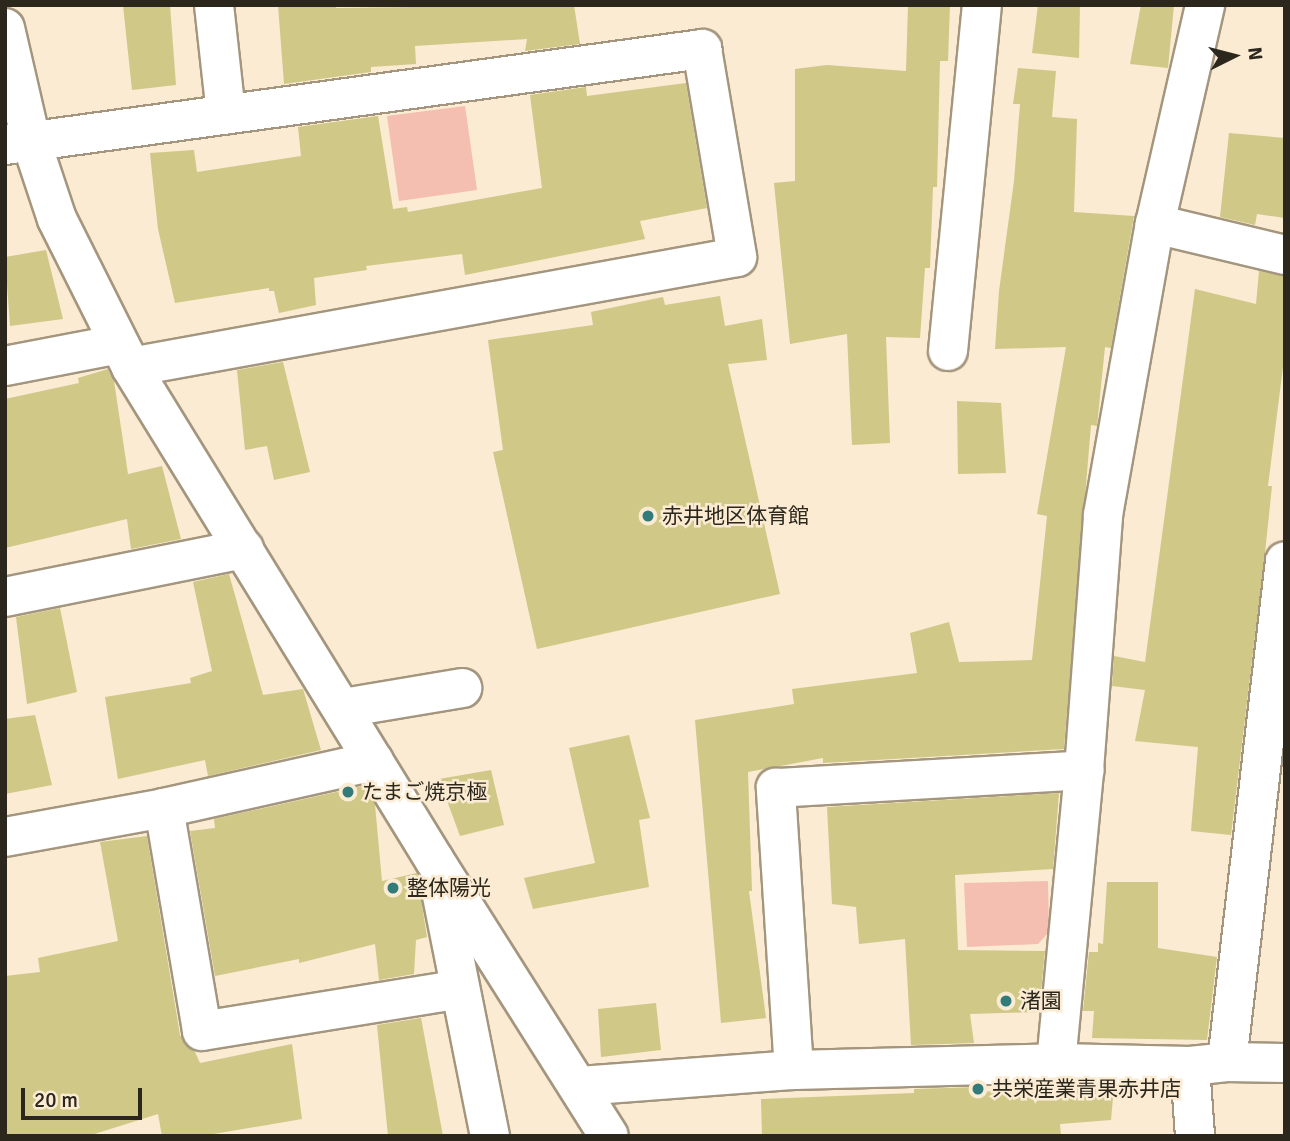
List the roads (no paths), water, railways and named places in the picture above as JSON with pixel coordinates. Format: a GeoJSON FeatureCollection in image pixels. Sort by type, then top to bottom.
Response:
{"type":"FeatureCollection","features":[{"type":"Feature","properties":{"kind":"street"},"geometry":{"type":"LineString","coordinates":[[214,5],[226,114]]}},
{"type":"Feature","properties":{"kind":"street"},"geometry":{"type":"LineString","coordinates":[[948,351],[982,5]]}},
{"type":"Feature","properties":{"kind":"street"},"geometry":{"type":"LineString","coordinates":[[1056,1063],[1084,770],[1103,515],[1155,223],[1205,5]]}},
{"type":"Feature","properties":{"kind":"street"},"geometry":{"type":"LineString","coordinates":[[5,28],[18,143],[125,355],[435,861],[580,1086],[609,1136]]}},
{"type":"Feature","properties":{"kind":"street"},"geometry":{"type":"LineString","coordinates":[[5,366],[125,355],[737,257],[702,49],[18,143]]}},
{"type":"Feature","properties":{"kind":"street"},"geometry":{"type":"LineString","coordinates":[[1155,223],[1285,255]]}},
{"type":"Feature","properties":{"kind":"street"},"geometry":{"type":"LineString","coordinates":[[5,597],[244,549]]}},
{"type":"Feature","properties":{"kind":"street"},"geometry":{"type":"LineString","coordinates":[[1227,1062],[1285,561]]}},
{"type":"Feature","properties":{"kind":"street"},"geometry":{"type":"LineString","coordinates":[[343,708],[462,688]]}},
{"type":"Feature","properties":{"kind":"street"},"geometry":{"type":"LineString","coordinates":[[5,837],[164,808],[374,761]]}},
{"type":"Feature","properties":{"kind":"street"},"geometry":{"type":"LineString","coordinates":[[794,1070],[776,788],[1084,770]]}},
{"type":"Feature","properties":{"kind":"street"},"geometry":{"type":"LineString","coordinates":[[164,808],[202,1031],[460,989]]}},
{"type":"Feature","properties":{"kind":"street"},"geometry":{"type":"LineString","coordinates":[[435,861],[491,1136]]}},
{"type":"Feature","properties":{"kind":"street"},"geometry":{"type":"LineString","coordinates":[[580,1086],[794,1070],[1056,1063],[1190,1066],[1227,1062],[1285,1063]]}},
{"type":"Feature","properties":{"kind":"street"},"geometry":{"type":"LineString","coordinates":[[1190,1066],[1195,1136]]}},
{"type":"Feature","properties":{"kind":"place","name":"赤井地区体育館"},"geometry":{"type":"Point","coordinates":[648,516]}},
{"type":"Feature","properties":{"kind":"place","name":"たまご焼京極"},"geometry":{"type":"Point","coordinates":[348,792]}},
{"type":"Feature","properties":{"kind":"place","name":"整体陽光"},"geometry":{"type":"Point","coordinates":[393,888]}},
{"type":"Feature","properties":{"kind":"place","name":"渚園"},"geometry":{"type":"Point","coordinates":[1006,1001]}},
{"type":"Feature","properties":{"kind":"place","name":"共栄産業青果赤井店"},"geometry":{"type":"Point","coordinates":[978,1089]}}]}
